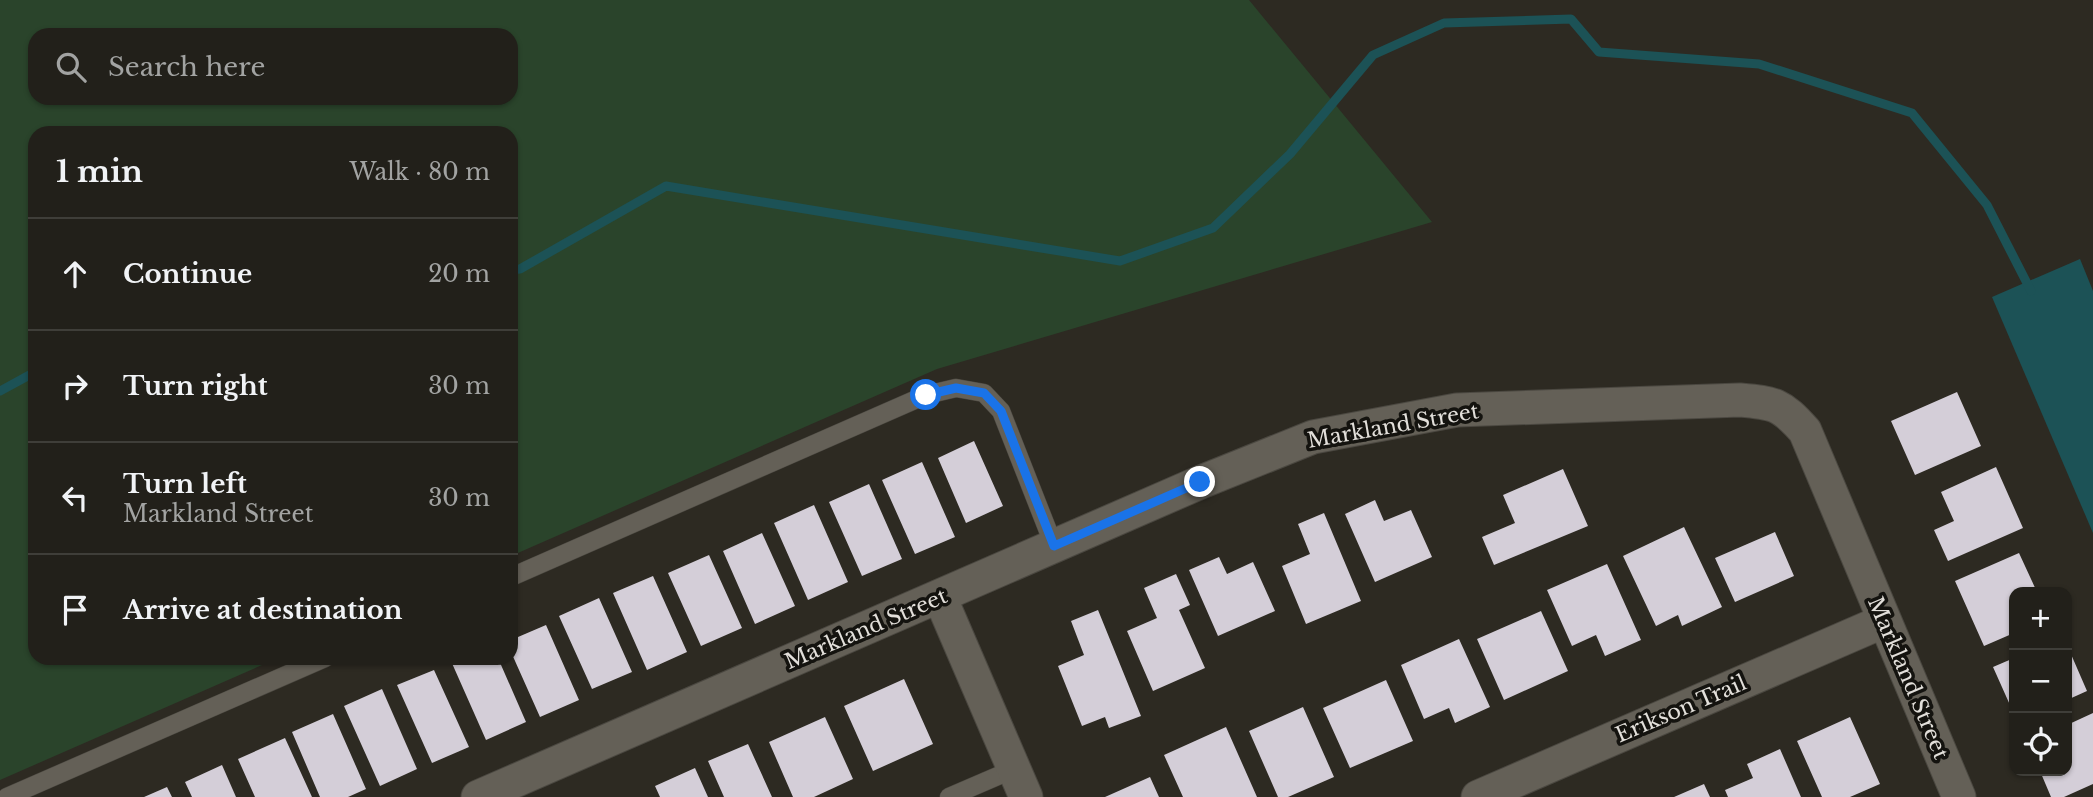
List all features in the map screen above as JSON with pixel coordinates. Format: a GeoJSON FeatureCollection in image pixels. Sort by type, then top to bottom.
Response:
{"type":"FeatureCollection","features":[{"type":"Feature","properties":{"kind":"street","name":"Markland Street"},"geometry":{"type":"LineString","coordinates":[[478,797],[1200,482],[1313,438],[1457,410],[1740,400],[1767,402],[1786,410],[1805,431],[1959,797]]}},
{"type":"Feature","properties":{"kind":"street"},"geometry":{"type":"LineString","coordinates":[[940,597],[1020,783]]}},
{"type":"Feature","properties":{"kind":"street","name":"Erikson Trail"},"geometry":{"type":"LineString","coordinates":[[1478,797],[1884,621]]}},
{"type":"Feature","properties":{"kind":"lane"},"geometry":{"type":"LineString","coordinates":[[518,574],[926,395],[956,388],[984,393],[1001,411],[1054,546]]}},
{"type":"Feature","properties":{"kind":"lane"},"geometry":{"type":"LineString","coordinates":[[7,797],[309,665]]}},
{"type":"Feature","properties":{"kind":"lane"},"geometry":{"type":"LineString","coordinates":[[949,797],[1020,783]]}},
{"type":"Feature","properties":{"kind":"green space"},"geometry":{"type":"Polygon","coordinates":[[[0,0],[1249,0],[1432,222],[937,369],[518,553],[518,126],[28,126],[28,665],[262,665],[0,780],[0,0]]]}},
{"type":"Feature","properties":{"kind":"water"},"geometry":{"type":"Polygon","coordinates":[[[2080,259],[2093,291],[2093,533],[1992,297],[2080,259]]]}},
{"type":"Feature","properties":{"kind":"building"},"geometry":{"type":"Polygon","coordinates":[[[1957,392],[1981,446],[1915,475],[1891,421],[1957,392]]]}},
{"type":"Feature","properties":{"kind":"building"},"geometry":{"type":"Polygon","coordinates":[[[974,441],[1003,506],[966,523],[938,458],[974,441]]]}},
{"type":"Feature","properties":{"kind":"building"},"geometry":{"type":"Polygon","coordinates":[[[922,462],[955,537],[915,554],[882,480],[922,462]]]}},
{"type":"Feature","properties":{"kind":"building"},"geometry":{"type":"Polygon","coordinates":[[[1996,467],[2023,528],[1948,561],[1934,530],[1954,521],[1941,492],[1996,467]]]}},
{"type":"Feature","properties":{"kind":"building"},"geometry":{"type":"Polygon","coordinates":[[[1563,469],[1588,526],[1494,565],[1482,537],[1515,523],[1503,495],[1563,469]]]}},
{"type":"Feature","properties":{"kind":"building"},"geometry":{"type":"Polygon","coordinates":[[[869,484],[902,559],[862,576],[829,502],[869,484]]]}},
{"type":"Feature","properties":{"kind":"building"},"geometry":{"type":"Polygon","coordinates":[[[1375,500],[1384,521],[1411,510],[1432,557],[1375,582],[1345,514],[1375,500]]]}},
{"type":"Feature","properties":{"kind":"building"},"geometry":{"type":"Polygon","coordinates":[[[814,505],[848,582],[808,600],[774,523],[814,505]]]}},
{"type":"Feature","properties":{"kind":"building"},"geometry":{"type":"Polygon","coordinates":[[[1324,513],[1361,601],[1306,624],[1282,566],[1310,554],[1298,524],[1324,513]]]}},
{"type":"Feature","properties":{"kind":"building"},"geometry":{"type":"Polygon","coordinates":[[[1684,527],[1722,607],[1682,626],[1678,615],[1656,626],[1623,556],[1684,527]]]}},
{"type":"Feature","properties":{"kind":"building"},"geometry":{"type":"Polygon","coordinates":[[[1775,532],[1794,576],[1735,602],[1715,558],[1775,532]]]}},
{"type":"Feature","properties":{"kind":"building"},"geometry":{"type":"Polygon","coordinates":[[[762,533],[795,606],[755,624],[723,551],[762,533]]]}},
{"type":"Feature","properties":{"kind":"building"},"geometry":{"type":"Polygon","coordinates":[[[2019,553],[2035,587],[2009,587],[2009,635],[1984,646],[1955,581],[2019,553]]]}},
{"type":"Feature","properties":{"kind":"building"},"geometry":{"type":"Polygon","coordinates":[[[709,555],[742,628],[701,646],[668,573],[709,555]]]}},
{"type":"Feature","properties":{"kind":"building"},"geometry":{"type":"Polygon","coordinates":[[[1219,557],[1227,574],[1253,562],[1275,611],[1218,636],[1189,570],[1219,557]]]}},
{"type":"Feature","properties":{"kind":"building"},"geometry":{"type":"Polygon","coordinates":[[[1607,564],[1641,640],[1605,656],[1596,635],[1572,646],[1547,590],[1607,564]]]}},
{"type":"Feature","properties":{"kind":"building"},"geometry":{"type":"Polygon","coordinates":[[[1176,574],[1190,605],[1179,610],[1205,668],[1153,691],[1127,631],[1157,618],[1144,588],[1176,574]]]}},
{"type":"Feature","properties":{"kind":"building"},"geometry":{"type":"Polygon","coordinates":[[[653,576],[687,652],[647,670],[613,593],[653,576]]]}},
{"type":"Feature","properties":{"kind":"building"},"geometry":{"type":"Polygon","coordinates":[[[599,598],[632,672],[592,689],[559,616],[599,598]]]}},
{"type":"Feature","properties":{"kind":"building"},"geometry":{"type":"Polygon","coordinates":[[[1098,610],[1141,716],[1109,728],[1105,717],[1082,726],[1058,666],[1084,655],[1071,621],[1098,610]]]}},
{"type":"Feature","properties":{"kind":"building"},"geometry":{"type":"Polygon","coordinates":[[[1541,611],[1568,671],[1504,700],[1477,639],[1541,611]]]}},
{"type":"Feature","properties":{"kind":"building"},"geometry":{"type":"Polygon","coordinates":[[[546,625],[579,700],[540,717],[517,665],[518,637],[546,625]]]}},
{"type":"Feature","properties":{"kind":"building"},"geometry":{"type":"Polygon","coordinates":[[[1459,639],[1490,707],[1455,723],[1449,708],[1424,719],[1401,665],[1459,639]]]}},
{"type":"Feature","properties":{"kind":"building"},"geometry":{"type":"Polygon","coordinates":[[[2072,656],[2087,691],[2072,698],[2072,656]]]}},
{"type":"Feature","properties":{"kind":"building"},"geometry":{"type":"Polygon","coordinates":[[[2009,660],[2009,703],[1993,667],[2009,660]]]}},
{"type":"Feature","properties":{"kind":"building"},"geometry":{"type":"Polygon","coordinates":[[[453,665],[501,665],[526,722],[486,740],[453,665]]]}},
{"type":"Feature","properties":{"kind":"building"},"geometry":{"type":"Polygon","coordinates":[[[434,670],[469,747],[432,763],[397,685],[434,670]]]}},
{"type":"Feature","properties":{"kind":"building"},"geometry":{"type":"Polygon","coordinates":[[[904,679],[933,744],[873,771],[844,706],[904,679]]]}},
{"type":"Feature","properties":{"kind":"building"},"geometry":{"type":"Polygon","coordinates":[[[1386,680],[1413,741],[1350,768],[1323,708],[1386,680]]]}},
{"type":"Feature","properties":{"kind":"building"},"geometry":{"type":"Polygon","coordinates":[[[382,689],[417,769],[380,786],[344,706],[382,689]]]}},
{"type":"Feature","properties":{"kind":"building"},"geometry":{"type":"Polygon","coordinates":[[[1303,707],[1334,777],[1288,797],[1278,797],[1249,731],[1303,707]]]}},
{"type":"Feature","properties":{"kind":"building"},"geometry":{"type":"Polygon","coordinates":[[[2093,713],[2093,784],[2064,797],[2051,797],[2042,776],[2072,776],[2072,723],[2093,713]]]}},
{"type":"Feature","properties":{"kind":"building"},"geometry":{"type":"Polygon","coordinates":[[[333,714],[366,789],[348,797],[320,797],[292,732],[333,714]]]}},
{"type":"Feature","properties":{"kind":"building"},"geometry":{"type":"Polygon","coordinates":[[[825,717],[853,779],[814,797],[793,797],[769,742],[825,717]]]}},
{"type":"Feature","properties":{"kind":"building"},"geometry":{"type":"Polygon","coordinates":[[[1850,717],[1880,784],[1850,797],[1822,797],[1797,741],[1850,717]]]}},
{"type":"Feature","properties":{"kind":"building"},"geometry":{"type":"Polygon","coordinates":[[[1226,727],[1257,797],[1183,797],[1164,755],[1226,727]]]}},
{"type":"Feature","properties":{"kind":"building"},"geometry":{"type":"Polygon","coordinates":[[[285,738],[312,797],[255,797],[238,759],[285,738]]]}},
{"type":"Feature","properties":{"kind":"building"},"geometry":{"type":"Polygon","coordinates":[[[748,744],[772,797],[724,797],[708,761],[748,744]]]}},
{"type":"Feature","properties":{"kind":"building"},"geometry":{"type":"Polygon","coordinates":[[[1780,749],[1801,797],[1728,797],[1725,790],[1753,778],[1747,764],[1780,749]]]}},
{"type":"Feature","properties":{"kind":"building"},"geometry":{"type":"Polygon","coordinates":[[[222,765],[236,797],[192,797],[185,782],[222,765]]]}},
{"type":"Feature","properties":{"kind":"building"},"geometry":{"type":"Polygon","coordinates":[[[695,768],[708,797],[660,797],[655,786],[695,768]]]}},
{"type":"Feature","properties":{"kind":"building"},"geometry":{"type":"Polygon","coordinates":[[[1150,777],[1159,797],[1105,797],[1150,777]]]}},
{"type":"Feature","properties":{"kind":"building"},"geometry":{"type":"Polygon","coordinates":[[[1704,784],[1710,797],[1674,797],[1704,784]]]}},
{"type":"Feature","properties":{"kind":"building"},"geometry":{"type":"Polygon","coordinates":[[[167,787],[172,797],[144,797],[167,787]]]}},
{"type":"Feature","properties":{"kind":"waterway"},"geometry":{"type":"LineString","coordinates":[[518,269],[666,186],[1120,261],[1213,228],[1290,154],[1373,55],[1444,23],[1571,19],[1599,52],[1759,64],[1912,113],[1987,205],[2031,291]]}},
{"type":"Feature","properties":{"kind":"waterway"},"geometry":{"type":"LineString","coordinates":[[0,391],[28,376]]}},
{"type":"Feature","properties":{"kind":"route"},"geometry":{"type":"LineString","coordinates":[[926,395],[956,388],[984,393],[1001,411],[1054,546],[1200,482]]}}]}
